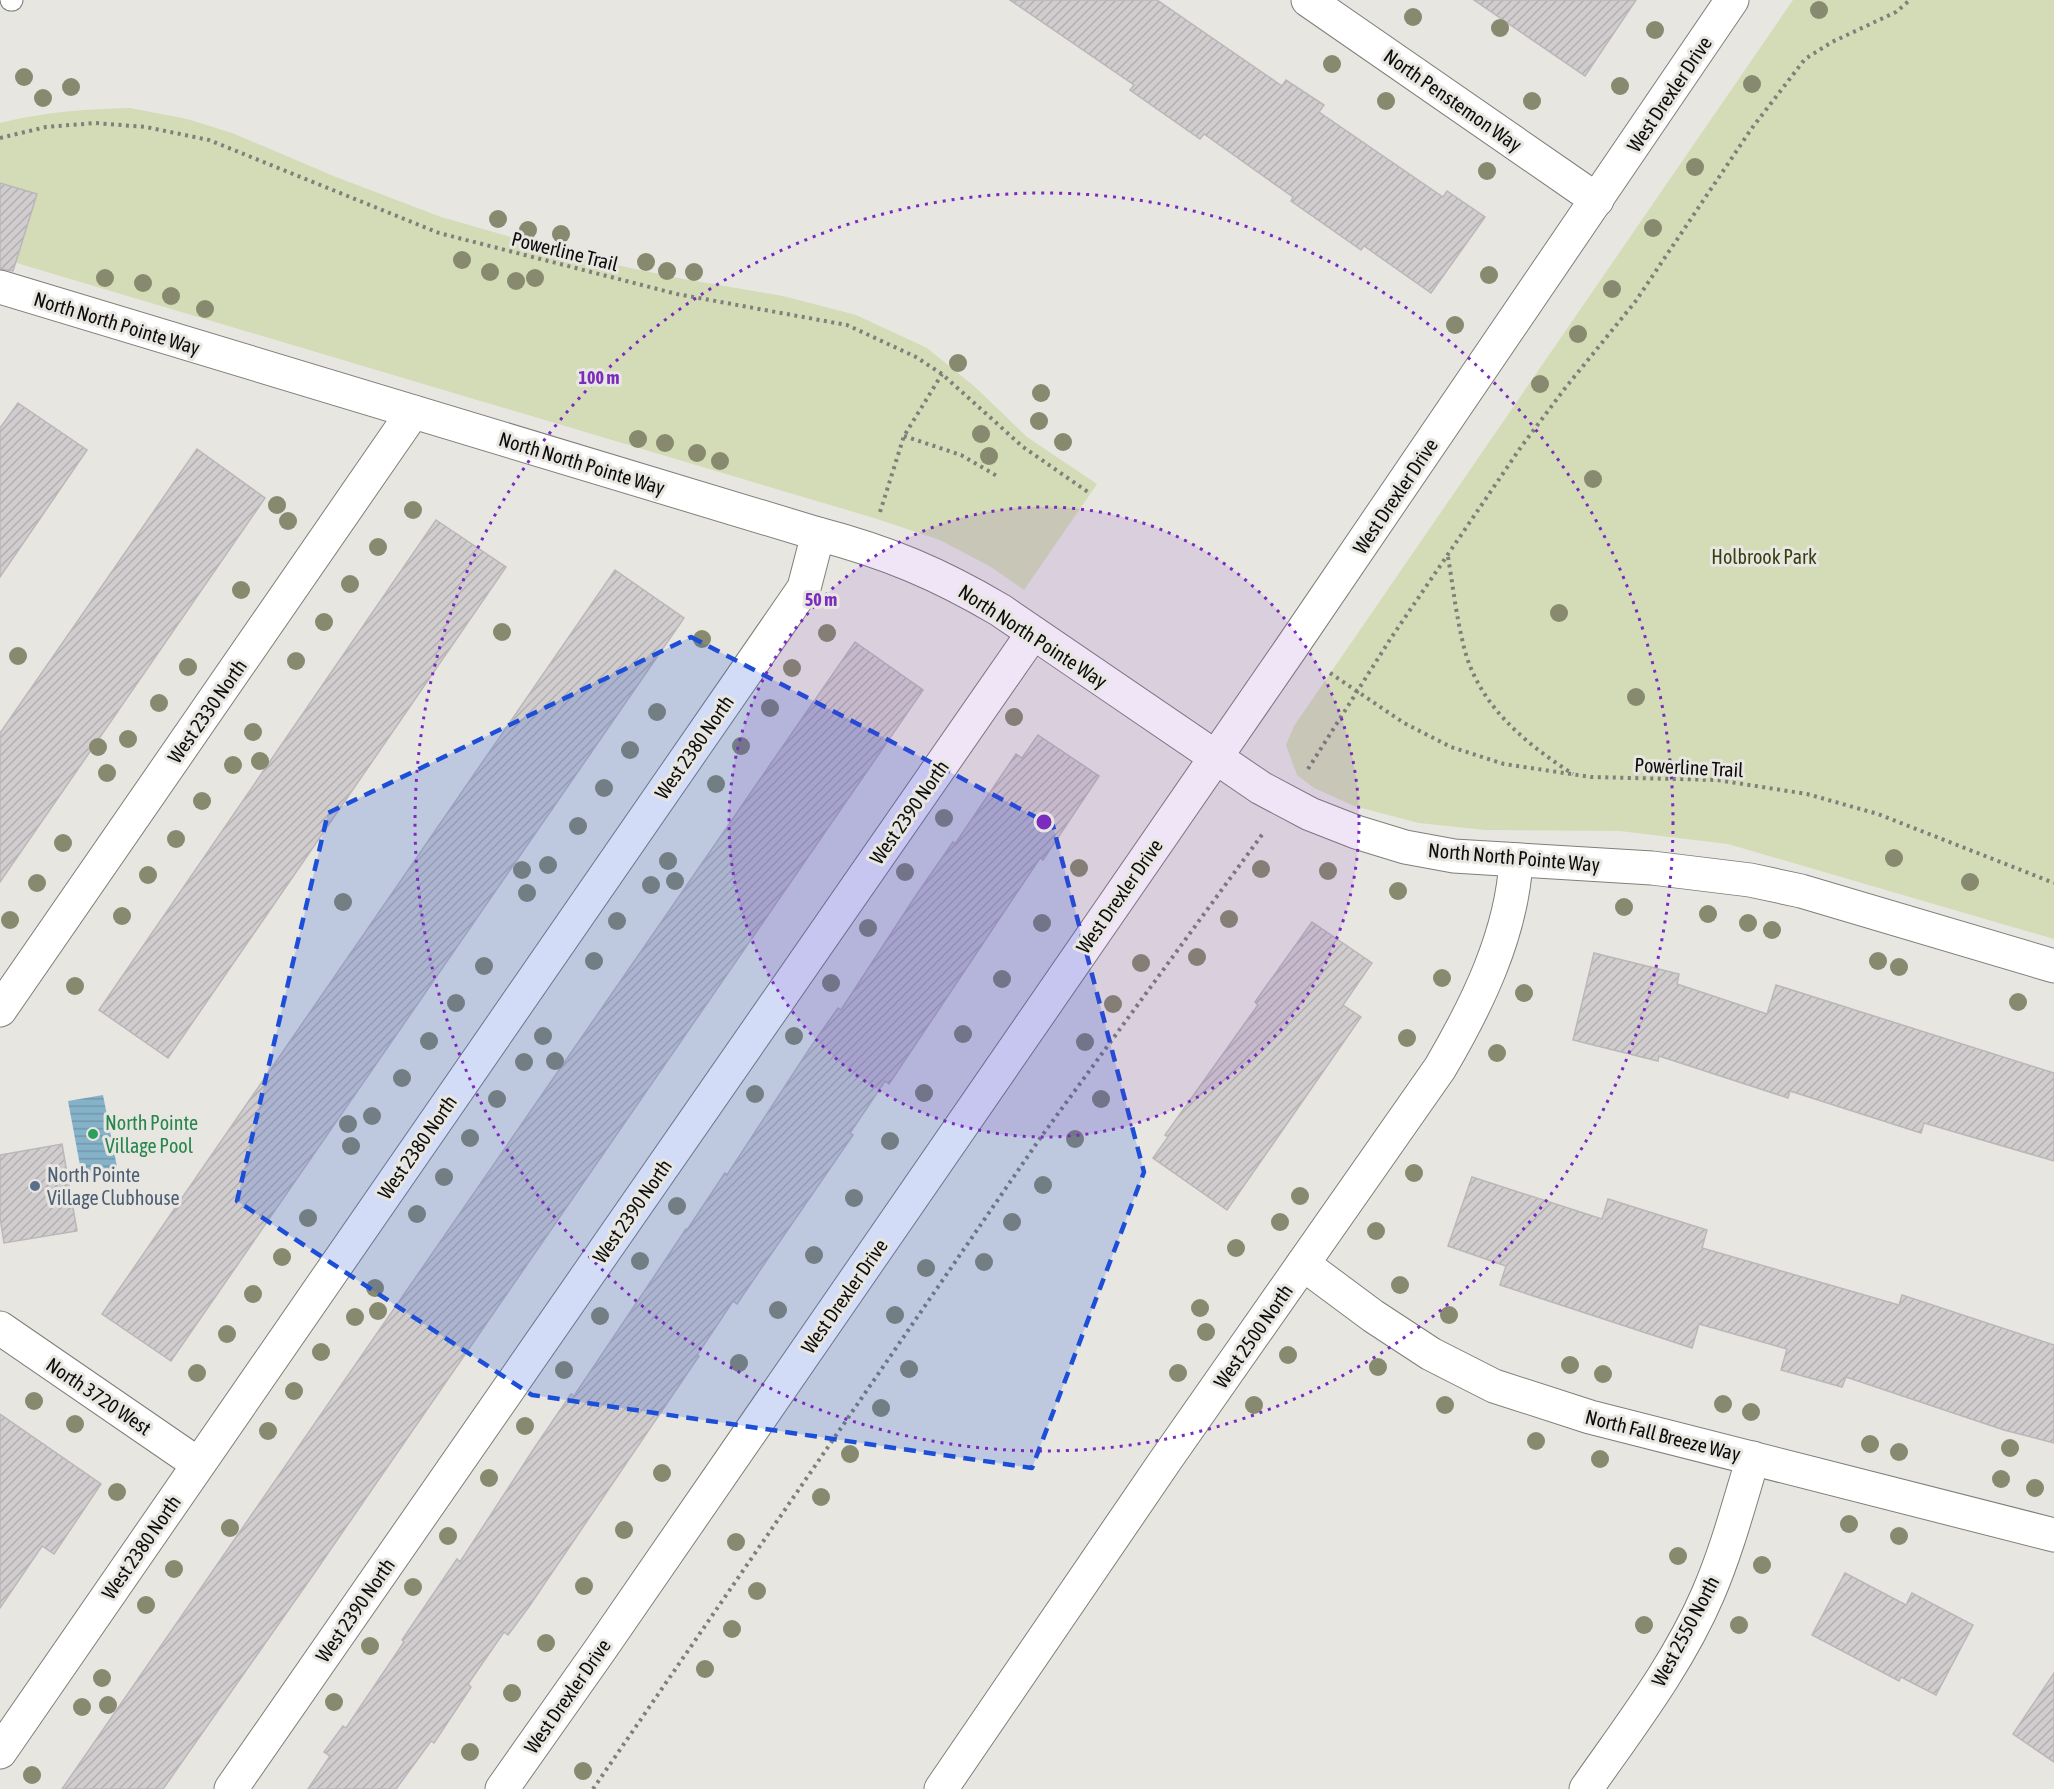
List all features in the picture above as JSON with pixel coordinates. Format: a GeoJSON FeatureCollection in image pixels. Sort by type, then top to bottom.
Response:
{"type":"FeatureCollection","features":[{"type":"Feature","properties":{"kind":"street","name":"North Penstemon Way"},"geometry":{"type":"LineString","coordinates":[[1308,0],[1597,200]]}},
{"type":"Feature","properties":{"kind":"street","name":"West Drexler Drive"},"geometry":{"type":"LineString","coordinates":[[502,1789],[1214,759],[1732,0]]}},
{"type":"Feature","properties":{"kind":"street","name":"North North Pointe Way"},"geometry":{"type":"LineString","coordinates":[[2,292],[871,548],[914,565],[958,585],[1033,633],[1214,759],[1310,814],[1356,832],[1405,847],[1454,856],[1652,868],[1750,880],[1801,891],[2054,966]]}},
{"type":"Feature","properties":{"kind":"street","name":"West 2330 North"},"geometry":{"type":"LineString","coordinates":[[0,1010],[413,412]]}},
{"type":"Feature","properties":{"kind":"street","name":"West 2380 North"},"geometry":{"type":"LineString","coordinates":[[0,1752],[804,588],[818,534]]}},
{"type":"Feature","properties":{"kind":"street","name":"West 2390 North"},"geometry":{"type":"LineString","coordinates":[[240,1786],[1033,633]]}},
{"type":"Feature","properties":{"kind":"street","name":"West 2500 North"},"geometry":{"type":"LineString","coordinates":[[941,1789],[1440,1068],[1465,1027],[1485,984],[1500,939],[1516,860]]}},
{"type":"Feature","properties":{"kind":"street","name":"North Fall Breeze Way"},"geometry":{"type":"LineString","coordinates":[[1303,1264],[1373,1316],[1431,1354],[1494,1386],[1590,1418],[2054,1535]]}},
{"type":"Feature","properties":{"kind":"street","name":"North 3720 West"},"geometry":{"type":"LineString","coordinates":[[0,1328],[198,1464]]}},
{"type":"Feature","properties":{"kind":"street","name":"West 2550 North"},"geometry":{"type":"LineString","coordinates":[[1586,1789],[1665,1673],[1698,1615],[1724,1555],[1753,1458]]}},
{"type":"Feature","properties":{"kind":"path"},"geometry":{"type":"LineString","coordinates":[[1305,772],[1391,638],[1521,447],[1635,302],[1752,128],[1805,59],[1832,42],[1896,12],[1910,0]]}},
{"type":"Feature","properties":{"kind":"path","name":"Powerline Trail"},"geometry":{"type":"LineString","coordinates":[[0,138],[46,127],[95,123],[146,127],[209,140],[439,233],[676,294],[847,325],[916,357],[942,374],[1023,447],[1088,492]]}},
{"type":"Feature","properties":{"kind":"path"},"geometry":{"type":"LineString","coordinates":[[879,518],[904,436],[942,374]]}},
{"type":"Feature","properties":{"kind":"path"},"geometry":{"type":"LineString","coordinates":[[904,436],[961,454],[996,476]]}},
{"type":"Feature","properties":{"kind":"path"},"geometry":{"type":"LineString","coordinates":[[1448,556],[1463,645],[1477,680],[1513,730],[1541,753],[1576,776]]}},
{"type":"Feature","properties":{"kind":"path","name":"Powerline Trail"},"geometry":{"type":"LineString","coordinates":[[1330,674],[1404,723],[1451,747],[1504,764],[1576,776],[1717,780],[1807,794],[1878,814],[2054,883]]}},
{"type":"Feature","properties":{"kind":"path"},"geometry":{"type":"LineString","coordinates":[[593,1789],[1041,1137],[1252,849]]}},
{"type":"Feature","properties":{"kind":"highlighted area"},"geometry":{"type":"Polygon","coordinates":[[[691,637],[1053,826],[1144,1172],[1032,1468],[532,1395],[237,1201],[328,813],[691,637]]]}},
{"type":"Feature","properties":{"kind":"green space","name":"Holbrook Park"},"geometry":{"type":"Polygon","coordinates":[[[1793,0],[2054,0],[2054,939],[1728,844],[1620,831],[1485,830],[1419,823],[1354,806],[1314,788],[1297,775],[1286,745],[1294,726],[1793,0]]]}},
{"type":"Feature","properties":{"kind":"green space"},"geometry":{"type":"Polygon","coordinates":[[[130,108],[187,119],[232,133],[336,177],[441,217],[588,259],[683,279],[783,296],[856,315],[927,348],[975,387],[1027,437],[1097,484],[1024,590],[991,567],[940,540],[874,518],[0,258],[0,123],[65,112],[130,108]]]}},
{"type":"Feature","properties":{"kind":"water","name":"North Pointe Village Pool"},"geometry":{"type":"Polygon","coordinates":[[[103,1095],[117,1167],[82,1176],[68,1101],[103,1095]]]}},
{"type":"Feature","properties":{"kind":"building"},"geometry":{"type":"Polygon","coordinates":[[[1010,0],[1157,0],[1282,86],[1286,80],[1324,105],[1319,112],[1443,197],[1447,191],[1485,217],[1431,293],[1364,246],[1361,250],[1291,201],[1293,197],[1204,134],[1200,139],[1130,90],[1134,85],[1010,0]]]}},
{"type":"Feature","properties":{"kind":"building"},"geometry":{"type":"Polygon","coordinates":[[[1474,0],[1636,0],[1585,76],[1474,0]]]}},
{"type":"Feature","properties":{"kind":"building"},"geometry":{"type":"Polygon","coordinates":[[[0,183],[37,194],[13,271],[0,269],[0,183]]]}},
{"type":"Feature","properties":{"kind":"building"},"geometry":{"type":"Polygon","coordinates":[[[18,403],[87,450],[0,577],[0,428],[18,403]]]}},
{"type":"Feature","properties":{"kind":"building"},"geometry":{"type":"Polygon","coordinates":[[[197,449],[265,498],[0,882],[0,733],[197,449]]]}},
{"type":"Feature","properties":{"kind":"building"},"geometry":{"type":"Polygon","coordinates":[[[436,520],[506,567],[168,1058],[99,1010],[436,520]]]}},
{"type":"Feature","properties":{"kind":"building"},"geometry":{"type":"Polygon","coordinates":[[[615,570],[684,618],[171,1361],[102,1314],[615,570]]]}},
{"type":"Feature","properties":{"kind":"building"},"geometry":{"type":"Polygon","coordinates":[[[855,642],[923,690],[315,1572],[163,1789],[62,1789],[855,642]]]}},
{"type":"Feature","properties":{"kind":"building"},"geometry":{"type":"Polygon","coordinates":[[[1038,735],[1099,776],[1043,860],[1040,858],[889,1084],[885,1081],[850,1133],[853,1135],[737,1304],[733,1301],[697,1355],[699,1356],[528,1608],[508,1635],[504,1632],[468,1684],[471,1687],[434,1743],[431,1741],[396,1789],[308,1789],[330,1756],[324,1752],[343,1726],[346,1728],[457,1559],[460,1562],[571,1394],[574,1396],[686,1229],[725,1173],[727,1175],[812,1045],[838,1008],[841,1010],[915,897],[953,842],[955,844],[1016,754],[1022,758],[1038,735]]]}},
{"type":"Feature","properties":{"kind":"building"},"geometry":{"type":"Polygon","coordinates":[[[1312,922],[1372,963],[1343,1005],[1361,1017],[1227,1210],[1153,1158],[1168,1137],[1165,1135],[1258,1005],[1255,1002],[1312,922]]]}},
{"type":"Feature","properties":{"kind":"building"},"geometry":{"type":"Polygon","coordinates":[[[1594,953],[1679,974],[1677,984],[1767,1014],[1776,985],[2054,1073],[2054,1161],[1924,1123],[1921,1133],[1790,1091],[1788,1098],[1659,1056],[1658,1061],[1573,1040],[1594,953]]]}},
{"type":"Feature","properties":{"kind":"building","name":"North Pointe Village Clubhouse"},"geometry":{"type":"Polygon","coordinates":[[[62,1144],[77,1231],[4,1243],[0,1217],[0,1155],[62,1144]]]}},
{"type":"Feature","properties":{"kind":"building"},"geometry":{"type":"Polygon","coordinates":[[[1472,1177],[1602,1219],[1608,1199],[1707,1230],[1702,1248],[1899,1305],[1902,1295],[2054,1345],[2054,1443],[2004,1430],[1846,1377],[1842,1387],[1781,1370],[1787,1349],[1699,1324],[1692,1348],[1500,1285],[1506,1266],[1448,1246],[1472,1177]]]}},
{"type":"Feature","properties":{"kind":"building"},"geometry":{"type":"Polygon","coordinates":[[[0,1414],[101,1484],[54,1554],[42,1546],[0,1608],[0,1414]]]}},
{"type":"Feature","properties":{"kind":"building"},"geometry":{"type":"Polygon","coordinates":[[[1845,1573],[1906,1605],[1912,1593],[1973,1625],[1936,1695],[1901,1677],[1899,1681],[1812,1635],[1845,1573]]]}},
{"type":"Feature","properties":{"kind":"building"},"geometry":{"type":"Polygon","coordinates":[[[2054,1673],[2054,1762],[2013,1734],[2054,1673]]]}},
{"type":"Feature","properties":{"kind":"place","name":"North Pointe Village Pool"},"geometry":{"type":"Point","coordinates":[93,1134]}},
{"type":"Feature","properties":{"kind":"place","name":"North Pointe Village Clubhouse"},"geometry":{"type":"Point","coordinates":[35,1186]}}]}
